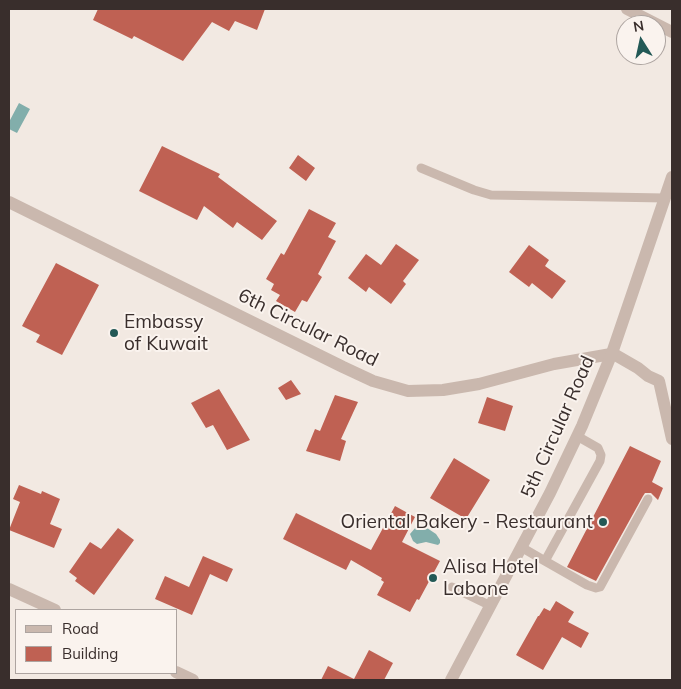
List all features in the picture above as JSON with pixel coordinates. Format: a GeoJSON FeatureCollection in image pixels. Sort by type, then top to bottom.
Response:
{"type":"FeatureCollection","features":[{"type":"Feature","properties":{"kind":"street"},"geometry":{"type":"LineString","coordinates":[[627,9],[672,32]]}},
{"type":"Feature","properties":{"kind":"street","name":"5th Circular Road"},"geometry":{"type":"LineString","coordinates":[[451,680],[550,493],[577,436],[612,353],[672,177]]}},
{"type":"Feature","properties":{"kind":"street","name":"6th Circular Road"},"geometry":{"type":"LineString","coordinates":[[9,202],[358,374],[373,381],[408,390],[442,390],[479,384],[554,364],[612,353]]}},
{"type":"Feature","properties":{"kind":"street"},"geometry":{"type":"LineString","coordinates":[[612,353],[659,381],[672,439]]}},
{"type":"Feature","properties":{"kind":"street"},"geometry":{"type":"LineString","coordinates":[[9,589],[53,609]]}},
{"type":"Feature","properties":{"kind":"street"},"geometry":{"type":"LineString","coordinates":[[178,673],[192,680]]}},
{"type":"Feature","properties":{"kind":"lane"},"geometry":{"type":"LineString","coordinates":[[422,168],[490,195],[665,198]]}},
{"type":"Feature","properties":{"kind":"lane"},"geometry":{"type":"LineString","coordinates":[[546,561],[600,462],[601,455],[598,448],[577,436]]}},
{"type":"Feature","properties":{"kind":"lane"},"geometry":{"type":"LineString","coordinates":[[521,547],[587,585],[596,588],[600,587],[648,498]]}},
{"type":"Feature","properties":{"kind":"lane"},"geometry":{"type":"LineString","coordinates":[[452,587],[491,606]]}},
{"type":"Feature","properties":{"kind":"water"},"geometry":{"type":"Polygon","coordinates":[[[19,103],[30,109],[17,133],[9,129],[9,122],[19,103]]]}},
{"type":"Feature","properties":{"kind":"water"},"geometry":{"type":"Polygon","coordinates":[[[424,526],[436,534],[440,543],[438,545],[426,542],[417,544],[413,541],[410,534],[416,527],[424,526]]]}},
{"type":"Feature","properties":{"kind":"building"},"geometry":{"type":"Polygon","coordinates":[[[98,9],[265,9],[257,30],[235,21],[229,31],[212,22],[183,61],[134,36],[132,39],[93,20],[98,9]]]}},
{"type":"Feature","properties":{"kind":"building"},"geometry":{"type":"Polygon","coordinates":[[[162,146],[220,174],[218,177],[277,221],[262,240],[237,222],[233,228],[204,206],[197,220],[139,191],[162,146]]]}},
{"type":"Feature","properties":{"kind":"building"},"geometry":{"type":"Polygon","coordinates":[[[298,155],[315,168],[306,181],[289,168],[298,155]]]}},
{"type":"Feature","properties":{"kind":"building"},"geometry":{"type":"Polygon","coordinates":[[[309,209],[336,223],[328,237],[336,241],[318,274],[322,277],[307,302],[302,300],[295,312],[276,301],[280,295],[271,290],[274,284],[266,279],[281,253],[284,255],[309,209]]]}},
{"type":"Feature","properties":{"kind":"building"},"geometry":{"type":"Polygon","coordinates":[[[396,244],[419,260],[403,281],[406,284],[391,304],[369,287],[366,292],[348,278],[366,254],[381,265],[396,244]]]}},
{"type":"Feature","properties":{"kind":"building"},"geometry":{"type":"Polygon","coordinates":[[[529,245],[549,260],[545,266],[566,281],[552,299],[532,283],[529,287],[509,272],[529,245]]]}},
{"type":"Feature","properties":{"kind":"building"},"geometry":{"type":"Polygon","coordinates":[[[56,263],[99,285],[62,355],[36,342],[40,335],[22,326],[56,263]]]}},
{"type":"Feature","properties":{"kind":"building"},"geometry":{"type":"Polygon","coordinates":[[[291,380],[301,394],[286,400],[278,388],[291,380]]]}},
{"type":"Feature","properties":{"kind":"building"},"geometry":{"type":"Polygon","coordinates":[[[219,389],[250,440],[227,450],[213,425],[206,428],[191,403],[219,389]]]}},
{"type":"Feature","properties":{"kind":"building"},"geometry":{"type":"Polygon","coordinates":[[[335,395],[358,402],[341,439],[346,441],[340,461],[306,451],[315,429],[320,431],[335,395]]]}},
{"type":"Feature","properties":{"kind":"building"},"geometry":{"type":"Polygon","coordinates":[[[487,397],[513,406],[505,431],[478,423],[487,397]]]}},
{"type":"Feature","properties":{"kind":"building"},"geometry":{"type":"Polygon","coordinates":[[[630,446],[661,461],[652,482],[663,488],[658,500],[651,493],[645,493],[596,581],[567,567],[630,446]]]}},
{"type":"Feature","properties":{"kind":"building"},"geometry":{"type":"Polygon","coordinates":[[[454,458],[490,480],[466,519],[430,498],[454,458]]]}},
{"type":"Feature","properties":{"kind":"building"},"geometry":{"type":"Polygon","coordinates":[[[19,485],[41,494],[42,491],[60,499],[50,524],[62,529],[54,548],[9,530],[20,502],[13,499],[19,485]]]}},
{"type":"Feature","properties":{"kind":"building"},"geometry":{"type":"Polygon","coordinates":[[[395,506],[415,517],[402,542],[440,561],[419,600],[417,599],[410,612],[377,595],[384,582],[381,580],[382,578],[351,560],[346,570],[283,539],[296,513],[371,550],[395,506]]]}},
{"type":"Feature","properties":{"kind":"building"},"geometry":{"type":"Polygon","coordinates":[[[118,528],[134,540],[94,595],[75,581],[77,578],[69,572],[90,542],[101,549],[118,528]]]}},
{"type":"Feature","properties":{"kind":"building"},"geometry":{"type":"Polygon","coordinates":[[[203,556],[233,569],[227,582],[210,574],[192,615],[155,599],[165,576],[189,587],[203,556]]]}},
{"type":"Feature","properties":{"kind":"building"},"geometry":{"type":"Polygon","coordinates":[[[556,601],[574,612],[568,622],[589,633],[581,648],[562,637],[543,670],[516,655],[538,616],[544,608],[550,611],[556,601]]]}},
{"type":"Feature","properties":{"kind":"building"},"geometry":{"type":"Polygon","coordinates":[[[369,650],[393,663],[384,680],[321,680],[328,666],[354,679],[369,650]]]}},
{"type":"Feature","properties":{"kind":"place","name":"Embassy of Kuwait"},"geometry":{"type":"Point","coordinates":[114,333]}},
{"type":"Feature","properties":{"kind":"place","name":"Oriental Bakery - Restaurant"},"geometry":{"type":"Point","coordinates":[603,522]}},
{"type":"Feature","properties":{"kind":"place","name":"Alisa Hotel Labone"},"geometry":{"type":"Point","coordinates":[433,578]}}]}
